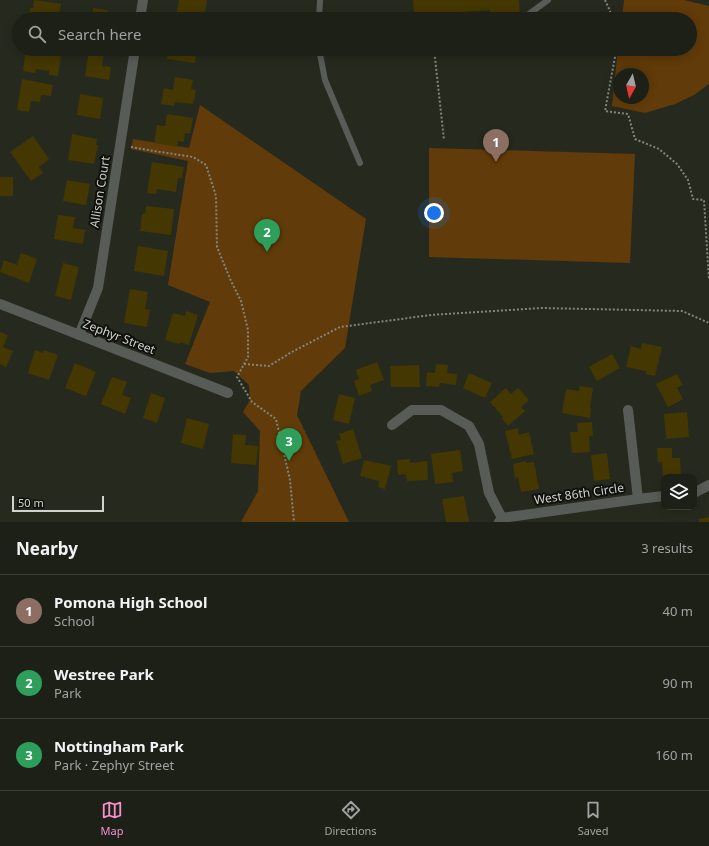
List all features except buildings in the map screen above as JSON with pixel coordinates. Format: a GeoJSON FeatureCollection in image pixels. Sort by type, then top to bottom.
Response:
{"type":"FeatureCollection","features":[{"type":"Feature","properties":{"kind":"street"},"geometry":{"type":"LineString","coordinates":[[141,12],[143,0]]}},
{"type":"Feature","properties":{"kind":"street","name":"Allison Court"},"geometry":{"type":"LineString","coordinates":[[79,335],[98,288],[134,56]]}},
{"type":"Feature","properties":{"kind":"street","name":"Zephyr Street"},"geometry":{"type":"LineString","coordinates":[[0,304],[228,393]]}},
{"type":"Feature","properties":{"kind":"street"},"geometry":{"type":"LineString","coordinates":[[392,425],[412,410],[441,410],[469,426],[479,444],[490,493],[501,520]]}},
{"type":"Feature","properties":{"kind":"street"},"geometry":{"type":"LineString","coordinates":[[628,410],[638,499]]}},
{"type":"Feature","properties":{"kind":"street"},"geometry":{"type":"LineString","coordinates":[[697,491],[709,485]]}},
{"type":"Feature","properties":{"kind":"street","name":"West 86th Circle"},"geometry":{"type":"LineString","coordinates":[[501,520],[661,496]]}},
{"type":"Feature","properties":{"kind":"lane"},"geometry":{"type":"LineString","coordinates":[[319,12],[320,0]]}},
{"type":"Feature","properties":{"kind":"lane"},"geometry":{"type":"LineString","coordinates":[[532,12],[548,0]]}},
{"type":"Feature","properties":{"kind":"lane"},"geometry":{"type":"LineString","coordinates":[[320,56],[325,80],[360,164]]}},
{"type":"Feature","properties":{"kind":"path"},"geometry":{"type":"LineString","coordinates":[[605,0],[610,12]]}},
{"type":"Feature","properties":{"kind":"path"},"geometry":{"type":"LineString","coordinates":[[435,56],[444,140]]}},
{"type":"Feature","properties":{"kind":"path"},"geometry":{"type":"LineString","coordinates":[[615,56],[605,111],[628,114],[635,139],[660,149],[677,164],[688,180],[693,200],[704,200],[709,280]]}},
{"type":"Feature","properties":{"kind":"path"},"geometry":{"type":"LineString","coordinates":[[120,145],[193,157],[206,165],[216,196],[217,248],[241,301],[248,330],[248,357],[237,377],[252,402],[276,419],[290,480],[294,522]]}},
{"type":"Feature","properties":{"kind":"path"},"geometry":{"type":"LineString","coordinates":[[244,364],[270,366],[290,353],[340,327],[431,315],[541,308],[682,310],[709,323]]}},
{"type":"Feature","properties":{"kind":"shaded area"},"geometry":{"type":"Polygon","coordinates":[[[624,0],[684,0],[709,6],[709,84],[694,95],[675,104],[645,113],[612,106],[613,97],[613,104],[649,104],[649,68],[616,68],[617,56],[697,56],[697,12],[623,12],[624,0]]]}},
{"type":"Feature","properties":{"kind":"shaded area"},"geometry":{"type":"Polygon","coordinates":[[[200,105],[366,219],[345,348],[301,391],[297,415],[349,522],[241,522],[258,491],[260,431],[243,412],[250,400],[249,385],[234,371],[210,373],[185,364],[210,302],[168,285],[188,161],[131,149],[133,139],[189,148],[200,105]]]}},
{"type":"Feature","properties":{"kind":"shaded area"},"geometry":{"type":"Polygon","coordinates":[[[429,148],[635,154],[630,263],[429,257],[429,148]]]}},
{"type":"Feature","properties":{"kind":"place","name":"Pomona High School"},"geometry":{"type":"Point","coordinates":[496,162]}},
{"type":"Feature","properties":{"kind":"place","name":"Westree Park"},"geometry":{"type":"Point","coordinates":[267,252]}},
{"type":"Feature","properties":{"kind":"place","name":"Nottingham Park"},"geometry":{"type":"Point","coordinates":[289,461]}}]}
